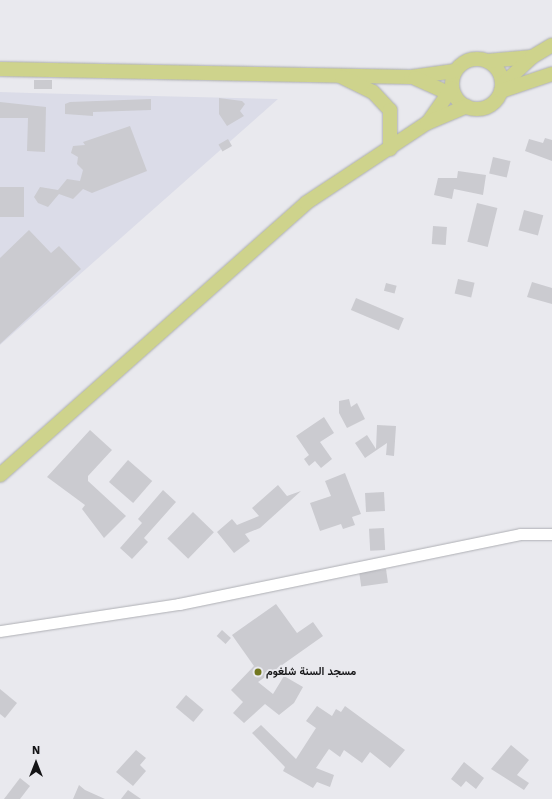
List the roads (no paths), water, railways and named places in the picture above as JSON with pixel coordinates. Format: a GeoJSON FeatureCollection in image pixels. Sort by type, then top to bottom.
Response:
{"type":"FeatureCollection","features":[{"type":"Feature","properties":{"kind":"main road"},"geometry":{"type":"LineString","coordinates":[[0,475],[306,203],[390,149],[427,123],[467,106],[479,108],[490,105],[501,88],[532,56],[552,45]]}},
{"type":"Feature","properties":{"kind":"main road"},"geometry":{"type":"LineString","coordinates":[[0,69],[411,77],[455,71],[469,60],[487,61],[532,56]]}},
{"type":"Feature","properties":{"kind":"main road"},"geometry":{"type":"LineString","coordinates":[[487,61],[496,68],[501,88]]}},
{"type":"Feature","properties":{"kind":"main road"},"geometry":{"type":"LineString","coordinates":[[427,123],[452,92],[455,71]]}},
{"type":"Feature","properties":{"kind":"main road"},"geometry":{"type":"LineString","coordinates":[[501,88],[552,74]]}},
{"type":"Feature","properties":{"kind":"main road"},"geometry":{"type":"LineString","coordinates":[[339,75],[373,92],[390,110],[390,149]]}},
{"type":"Feature","properties":{"kind":"main road"},"geometry":{"type":"LineString","coordinates":[[411,77],[452,92],[467,106]]}},
{"type":"Feature","properties":{"kind":"street"},"geometry":{"type":"LineString","coordinates":[[0,631],[179,604],[520,534],[552,534]]}},
{"type":"Feature","properties":{"kind":"place","name":"مسجد السنة شلغوم"},"geometry":{"type":"Point","coordinates":[258,672]}}]}
